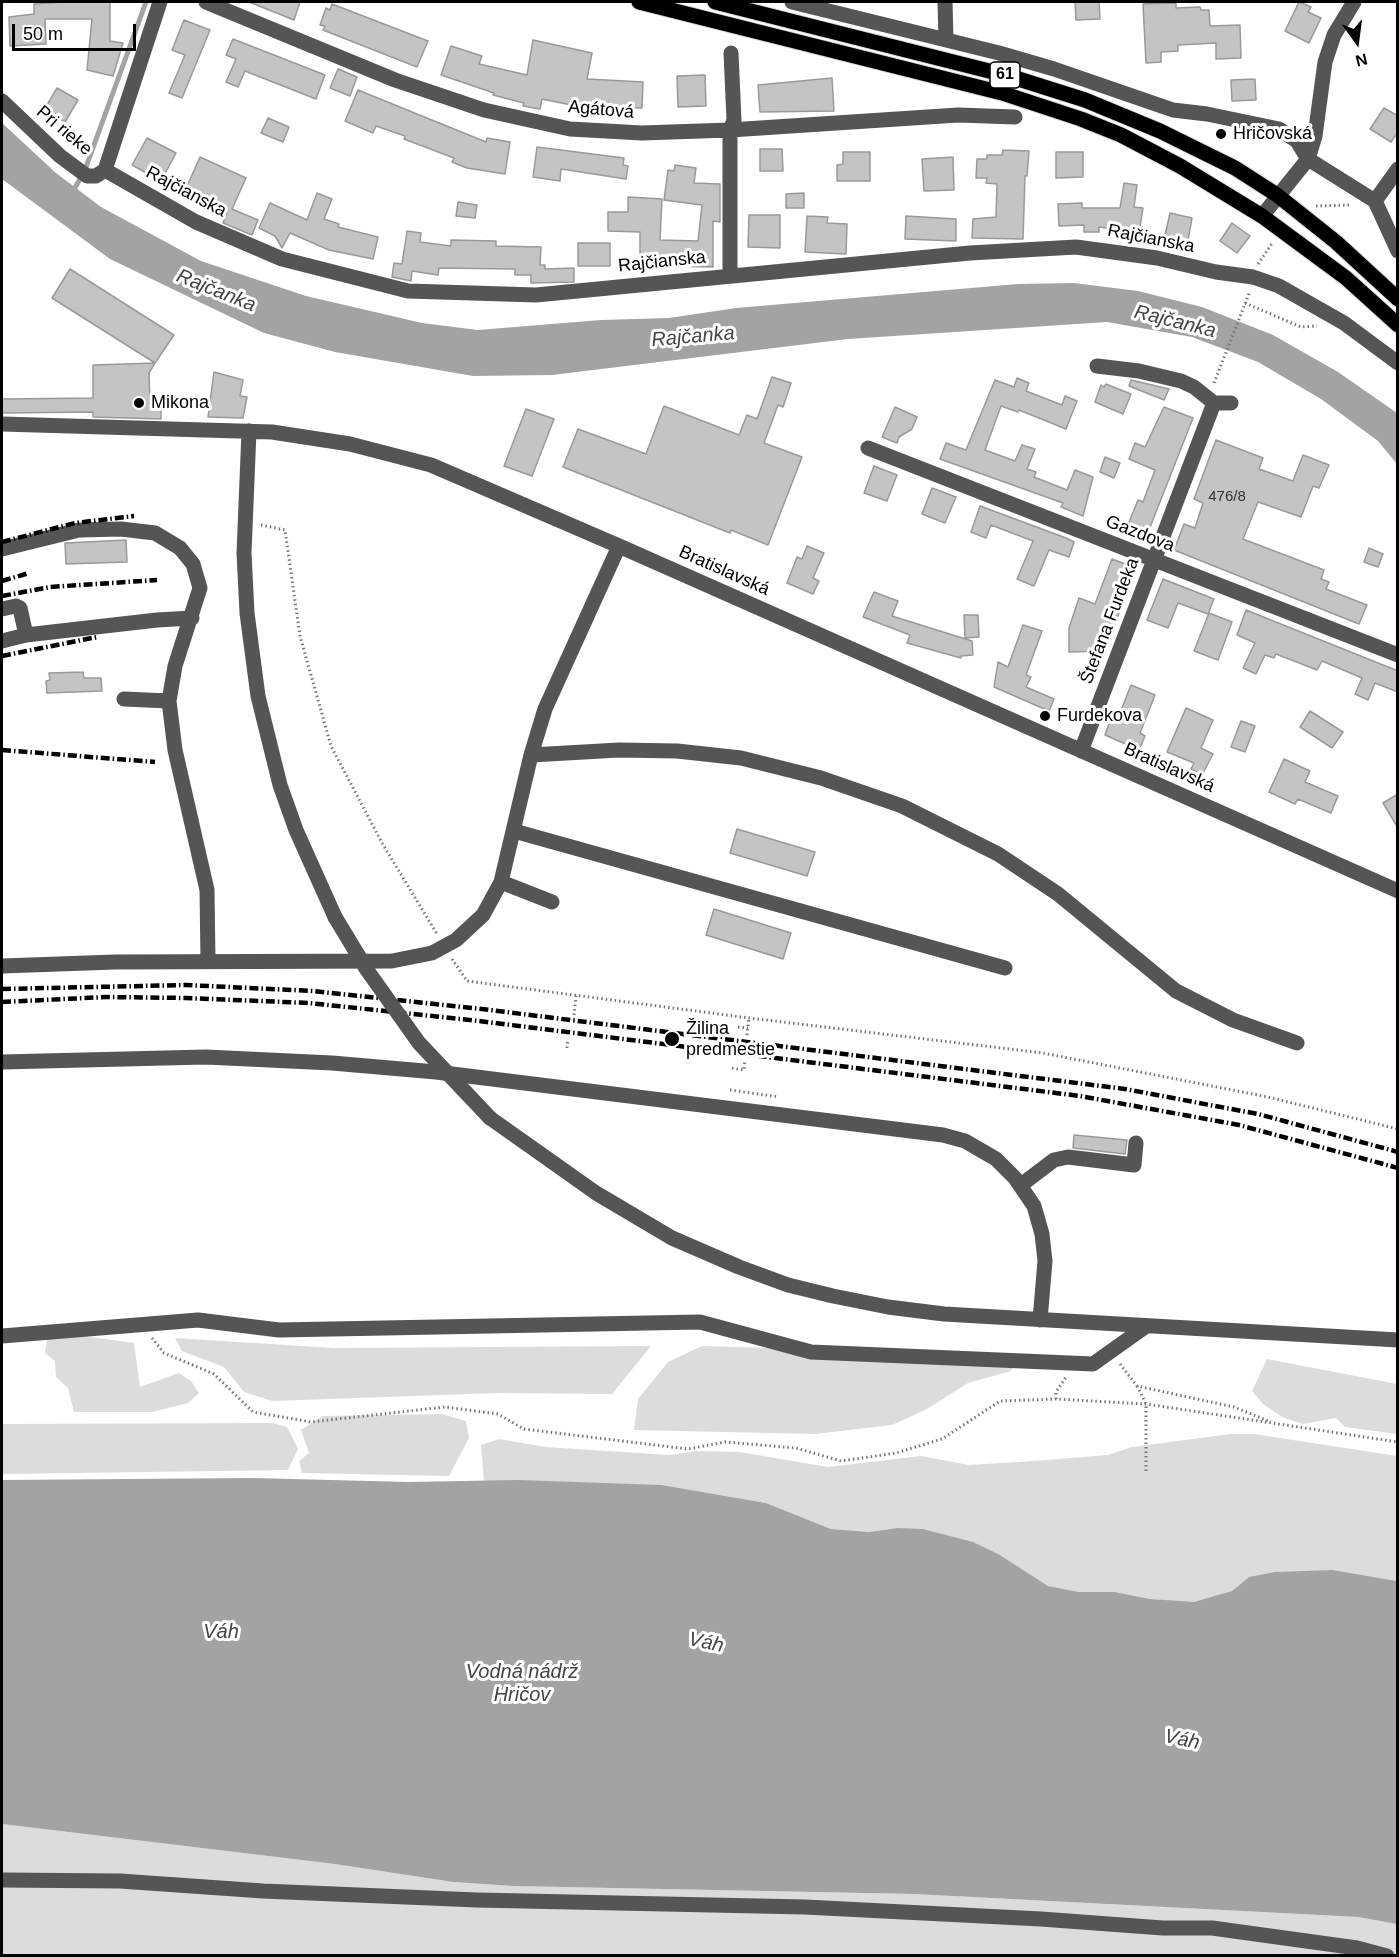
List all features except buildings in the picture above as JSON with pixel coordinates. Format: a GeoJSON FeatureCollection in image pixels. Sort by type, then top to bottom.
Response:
{"type":"FeatureCollection","features":[{"type":"Feature","properties":{"kind":"main road","name":"61"},"geometry":{"type":"LineString","coordinates":[[639,2],[958,81],[1054,109],[1121,135],[1152,150],[1262,216],[1346,278],[1398,325]]}},
{"type":"Feature","properties":{"kind":"main road","name":"61"},"geometry":{"type":"LineString","coordinates":[[715,2],[954,61],[1063,93],[1192,145],[1277,195],[1336,242],[1398,299]]}},
{"type":"Feature","properties":{"kind":"street"},"geometry":{"type":"LineString","coordinates":[[105,170],[160,2]]}},
{"type":"Feature","properties":{"kind":"street","name":"Agátová"},"geometry":{"type":"LineString","coordinates":[[206,2],[396,80],[484,110],[570,129],[642,133],[730,130],[958,115],[1015,117]]}},
{"type":"Feature","properties":{"kind":"street"},"geometry":{"type":"LineString","coordinates":[[792,2],[946,39],[1054,69],[1173,110],[1263,124],[1279,129],[1297,141],[1308,159],[1375,201],[1398,251]]}},
{"type":"Feature","properties":{"kind":"street"},"geometry":{"type":"LineString","coordinates":[[945,2],[946,39]]}},
{"type":"Feature","properties":{"kind":"street"},"geometry":{"type":"LineString","coordinates":[[1262,216],[1308,159],[1316,136],[1325,62],[1334,35],[1354,2]]}},
{"type":"Feature","properties":{"kind":"street"},"geometry":{"type":"LineString","coordinates":[[730,275],[730,130],[734,120],[731,53]]}},
{"type":"Feature","properties":{"kind":"street","name":"Pri rieke"},"geometry":{"type":"LineString","coordinates":[[2,101],[60,156],[87,176],[96,176],[105,170]]}},
{"type":"Feature","properties":{"kind":"street"},"geometry":{"type":"LineString","coordinates":[[1375,201],[1398,169]]}},
{"type":"Feature","properties":{"kind":"street","name":"Rajčianska"},"geometry":{"type":"LineString","coordinates":[[105,170],[196,222],[282,259],[408,291],[536,295],[970,253],[1076,247],[1114,250],[1216,272],[1254,277],[1279,286],[1344,323],[1398,363]]}},
{"type":"Feature","properties":{"kind":"street"},"geometry":{"type":"LineString","coordinates":[[1097,366],[1139,371],[1181,381],[1194,387],[1214,403],[1231,403]]}},
{"type":"Feature","properties":{"kind":"street","name":"Štefana Furdeka"},"geometry":{"type":"LineString","coordinates":[[1081,751],[1214,403]]}},
{"type":"Feature","properties":{"kind":"street","name":"Bratislavská"},"geometry":{"type":"LineString","coordinates":[[2,424],[249,431],[340,442],[431,465],[1398,891]]}},
{"type":"Feature","properties":{"kind":"street"},"geometry":{"type":"LineString","coordinates":[[249,431],[244,553],[247,613],[258,696],[280,785],[296,831],[335,917],[367,970],[419,1043],[490,1118],[553,1165],[638,1219],[739,1267],[788,1285],[888,1307],[1145,1327],[1398,1340]]}},
{"type":"Feature","properties":{"kind":"street","name":"Gazdova"},"geometry":{"type":"LineString","coordinates":[[868,448],[1398,655]]}},
{"type":"Feature","properties":{"kind":"street"},"geometry":{"type":"LineString","coordinates":[[2,549],[79,530],[121,529],[154,533],[180,548],[193,564],[200,588],[175,666],[169,701],[175,750],[207,890],[208,961]]}},
{"type":"Feature","properties":{"kind":"street"},"geometry":{"type":"LineString","coordinates":[[2,966],[208,961],[392,961],[417,957],[445,947],[467,932],[483,915],[501,882],[531,755],[545,709],[619,546]]}},
{"type":"Feature","properties":{"kind":"street"},"geometry":{"type":"LineString","coordinates":[[2,609],[16,606],[20,608],[26,635]]}},
{"type":"Feature","properties":{"kind":"street"},"geometry":{"type":"LineString","coordinates":[[2,641],[26,635],[192,618]]}},
{"type":"Feature","properties":{"kind":"street"},"geometry":{"type":"LineString","coordinates":[[124,699],[169,701]]}},
{"type":"Feature","properties":{"kind":"street"},"geometry":{"type":"LineString","coordinates":[[531,755],[619,750],[677,751],[741,758],[820,778],[902,806],[998,854],[1048,887],[1116,939],[1176,991],[1233,1020],[1297,1043]]}},
{"type":"Feature","properties":{"kind":"street"},"geometry":{"type":"LineString","coordinates":[[514,831],[1005,968]]}},
{"type":"Feature","properties":{"kind":"street"},"geometry":{"type":"LineString","coordinates":[[501,882],[552,902]]}},
{"type":"Feature","properties":{"kind":"street"},"geometry":{"type":"LineString","coordinates":[[2,1062],[206,1057],[332,1063],[436,1072],[943,1135],[981,1149],[1003,1165],[1021,1185],[1034,1206],[1044,1242],[1045,1261],[1040,1320]]}},
{"type":"Feature","properties":{"kind":"street"},"geometry":{"type":"LineString","coordinates":[[1021,1185],[1054,1160],[1068,1157],[1134,1165],[1136,1143]]}},
{"type":"Feature","properties":{"kind":"street"},"geometry":{"type":"LineString","coordinates":[[2,1336],[198,1320],[279,1330],[700,1322],[811,1353],[1093,1364],[1145,1327]]}},
{"type":"Feature","properties":{"kind":"street"},"geometry":{"type":"LineString","coordinates":[[2,1880],[120,1881],[263,1891],[477,1900],[805,1906],[1041,1918],[1163,1928],[1212,1928],[1357,1948],[1387,1956]]}},
{"type":"Feature","properties":{"kind":"path"},"geometry":{"type":"LineString","coordinates":[[1312,206],[1375,201]]}},
{"type":"Feature","properties":{"kind":"path"},"geometry":{"type":"LineString","coordinates":[[1257,266],[1276,238]]}},
{"type":"Feature","properties":{"kind":"path"},"geometry":{"type":"LineString","coordinates":[[1217,375],[1252,283]]}},
{"type":"Feature","properties":{"kind":"path"},"geometry":{"type":"LineString","coordinates":[[1245,303],[1300,327],[1320,326]]}},
{"type":"Feature","properties":{"kind":"path"},"geometry":{"type":"LineString","coordinates":[[154,397],[154,404]]}},
{"type":"Feature","properties":{"kind":"path"},"geometry":{"type":"LineString","coordinates":[[257,524],[285,531],[300,636],[331,746],[382,843],[440,938]]}},
{"type":"Feature","properties":{"kind":"path"},"geometry":{"type":"LineString","coordinates":[[451,957],[467,981],[650,1006],[660,1004],[671,1009],[1043,1053],[1268,1097],[1398,1129]]}},
{"type":"Feature","properties":{"kind":"path"},"geometry":{"type":"LineString","coordinates":[[574,1015],[576,996]]}},
{"type":"Feature","properties":{"kind":"path"},"geometry":{"type":"LineString","coordinates":[[747,1035],[749,1018]]}},
{"type":"Feature","properties":{"kind":"path"},"geometry":{"type":"LineString","coordinates":[[738,1026],[748,1028]]}},
{"type":"Feature","properties":{"kind":"path"},"geometry":{"type":"LineString","coordinates":[[567,1048],[568,1039]]}},
{"type":"Feature","properties":{"kind":"path"},"geometry":{"type":"LineString","coordinates":[[732,1068],[744,1070],[745,1060]]}},
{"type":"Feature","properties":{"kind":"path"},"geometry":{"type":"LineString","coordinates":[[729,1090],[762,1095]]}},
{"type":"Feature","properties":{"kind":"path"},"geometry":{"type":"LineString","coordinates":[[141,1324],[164,1353],[214,1374],[253,1412],[311,1422],[445,1407],[498,1414],[524,1429],[688,1449],[725,1442],[796,1448],[841,1461],[896,1453],[942,1439],[1000,1401],[1056,1399],[1146,1404],[1398,1442]]}},
{"type":"Feature","properties":{"kind":"path"},"geometry":{"type":"LineString","coordinates":[[1093,1364],[1119,1363],[1137,1386],[1146,1404],[1146,1474]]}},
{"type":"Feature","properties":{"kind":"path"},"geometry":{"type":"LineString","coordinates":[[1137,1386],[1234,1407],[1277,1424]]}},
{"type":"Feature","properties":{"kind":"shaded area"},"geometry":{"type":"Polygon","coordinates":[[[48,1331],[134,1343],[140,1387],[179,1373],[191,1381],[199,1393],[188,1403],[152,1412],[74,1412],[68,1388],[56,1377],[55,1361],[45,1353],[48,1331]]]}},
{"type":"Feature","properties":{"kind":"shaded area"},"geometry":{"type":"Polygon","coordinates":[[[175,1338],[333,1348],[651,1346],[612,1394],[498,1393],[272,1401],[244,1392],[224,1367],[182,1351],[175,1338]]]}},
{"type":"Feature","properties":{"kind":"shaded area"},"geometry":{"type":"Polygon","coordinates":[[[702,1346],[1020,1356],[1011,1371],[968,1383],[927,1409],[892,1425],[815,1434],[634,1430],[638,1399],[668,1362],[702,1346]]]}},
{"type":"Feature","properties":{"kind":"shaded area"},"geometry":{"type":"Polygon","coordinates":[[[1267,1359],[1397,1384],[1397,1434],[1345,1427],[1336,1418],[1303,1424],[1282,1417],[1263,1404],[1252,1391],[1267,1359]]]}},
{"type":"Feature","properties":{"kind":"shaded area"},"geometry":{"type":"Polygon","coordinates":[[[442,1414],[466,1421],[469,1438],[449,1476],[302,1473],[299,1461],[309,1453],[301,1430],[323,1416],[442,1414]]]}},
{"type":"Feature","properties":{"kind":"shaded area"},"geometry":{"type":"Polygon","coordinates":[[[273,1423],[287,1427],[298,1449],[288,1470],[2,1474],[2,1424],[273,1423]]]}},
{"type":"Feature","properties":{"kind":"shaded area"},"geometry":{"type":"Polygon","coordinates":[[[1231,1434],[1254,1434],[1397,1456],[1397,1581],[1333,1570],[1249,1577],[1232,1591],[1194,1603],[1150,1599],[1115,1592],[1079,1592],[1048,1586],[1000,1555],[897,1528],[869,1532],[831,1529],[766,1503],[662,1485],[484,1481],[481,1445],[499,1439],[545,1447],[670,1455],[697,1451],[740,1452],[828,1467],[921,1456],[969,1465],[1108,1455],[1132,1447],[1231,1434]]]}},
{"type":"Feature","properties":{"kind":"shaded area"},"geometry":{"type":"Polygon","coordinates":[[[2,1824],[335,1864],[453,1882],[513,1886],[914,1894],[1358,1917],[1398,1924],[1397,1956],[2,1956],[2,1824]]]}},
{"type":"Feature","properties":{"kind":"water","name":"Rajčanka"},"geometry":{"type":"Polygon","coordinates":[[[2,123],[56,173],[101,207],[201,261],[306,296],[422,323],[478,330],[601,320],[669,318],[736,308],[1018,284],[1074,283],[1138,291],[1202,307],[1273,335],[1338,372],[1397,413],[1397,464],[1378,441],[1321,399],[1258,362],[1192,337],[1107,322],[848,339],[552,375],[473,376],[335,352],[264,333],[110,259],[2,179],[2,123]]]}},
{"type":"Feature","properties":{"kind":"water","name":"Vodná nádrž Hričov"},"geometry":{"type":"Polygon","coordinates":[[[254,1478],[408,1482],[518,1480],[662,1485],[766,1503],[831,1529],[869,1532],[897,1528],[923,1529],[973,1542],[1000,1555],[1048,1586],[1079,1592],[1115,1592],[1150,1599],[1194,1602],[1232,1591],[1249,1577],[1275,1572],[1333,1570],[1397,1581],[1397,1924],[1358,1917],[914,1894],[513,1886],[453,1882],[335,1864],[2,1824],[2,1480],[254,1478]]]}},
{"type":"Feature","properties":{"kind":"waterway"},"geometry":{"type":"LineString","coordinates":[[86,167],[146,2]]}},
{"type":"Feature","properties":{"kind":"waterway"},"geometry":{"type":"LineString","coordinates":[[72,193],[80,179]]}},
{"type":"Feature","properties":{"kind":"railway"},"geometry":{"type":"LineString","coordinates":[[2,542],[75,523],[134,516]]}},
{"type":"Feature","properties":{"kind":"railway"},"geometry":{"type":"LineString","coordinates":[[2,581],[29,573]]}},
{"type":"Feature","properties":{"kind":"railway"},"geometry":{"type":"LineString","coordinates":[[2,596],[50,587],[157,580]]}},
{"type":"Feature","properties":{"kind":"railway"},"geometry":{"type":"LineString","coordinates":[[2,656],[97,637]]}},
{"type":"Feature","properties":{"kind":"railway"},"geometry":{"type":"LineString","coordinates":[[2,750],[155,762]]}},
{"type":"Feature","properties":{"kind":"railway"},"geometry":{"type":"LineString","coordinates":[[2,989],[186,985],[313,991],[482,1009],[1125,1089],[1258,1114],[1398,1152]]}},
{"type":"Feature","properties":{"kind":"railway"},"geometry":{"type":"LineString","coordinates":[[2,1002],[106,997],[186,998],[309,1003],[479,1021],[1080,1096],[1239,1125],[1398,1168]]}},
{"type":"Feature","properties":{"kind":"place","name":"Hričovská"},"geometry":{"type":"Point","coordinates":[1221,134]}},
{"type":"Feature","properties":{"kind":"place","name":"Mikona"},"geometry":{"type":"Point","coordinates":[139,403]}},
{"type":"Feature","properties":{"kind":"place","name":"Furdekova"},"geometry":{"type":"Point","coordinates":[1045,716]}},
{"type":"Feature","properties":{"kind":"place","name":"Žilina predmestie"},"geometry":{"type":"Point","coordinates":[672,1039]}},
{"type":"Feature","properties":{"kind":"water label","name":"Váh"},"geometry":{"type":"Point","coordinates":[221,1632]}},
{"type":"Feature","properties":{"kind":"water label","name":"Váh"},"geometry":{"type":"Point","coordinates":[706,1643]}},
{"type":"Feature","properties":{"kind":"water label","name":"Váh"},"geometry":{"type":"Point","coordinates":[1182,1740]}}]}
